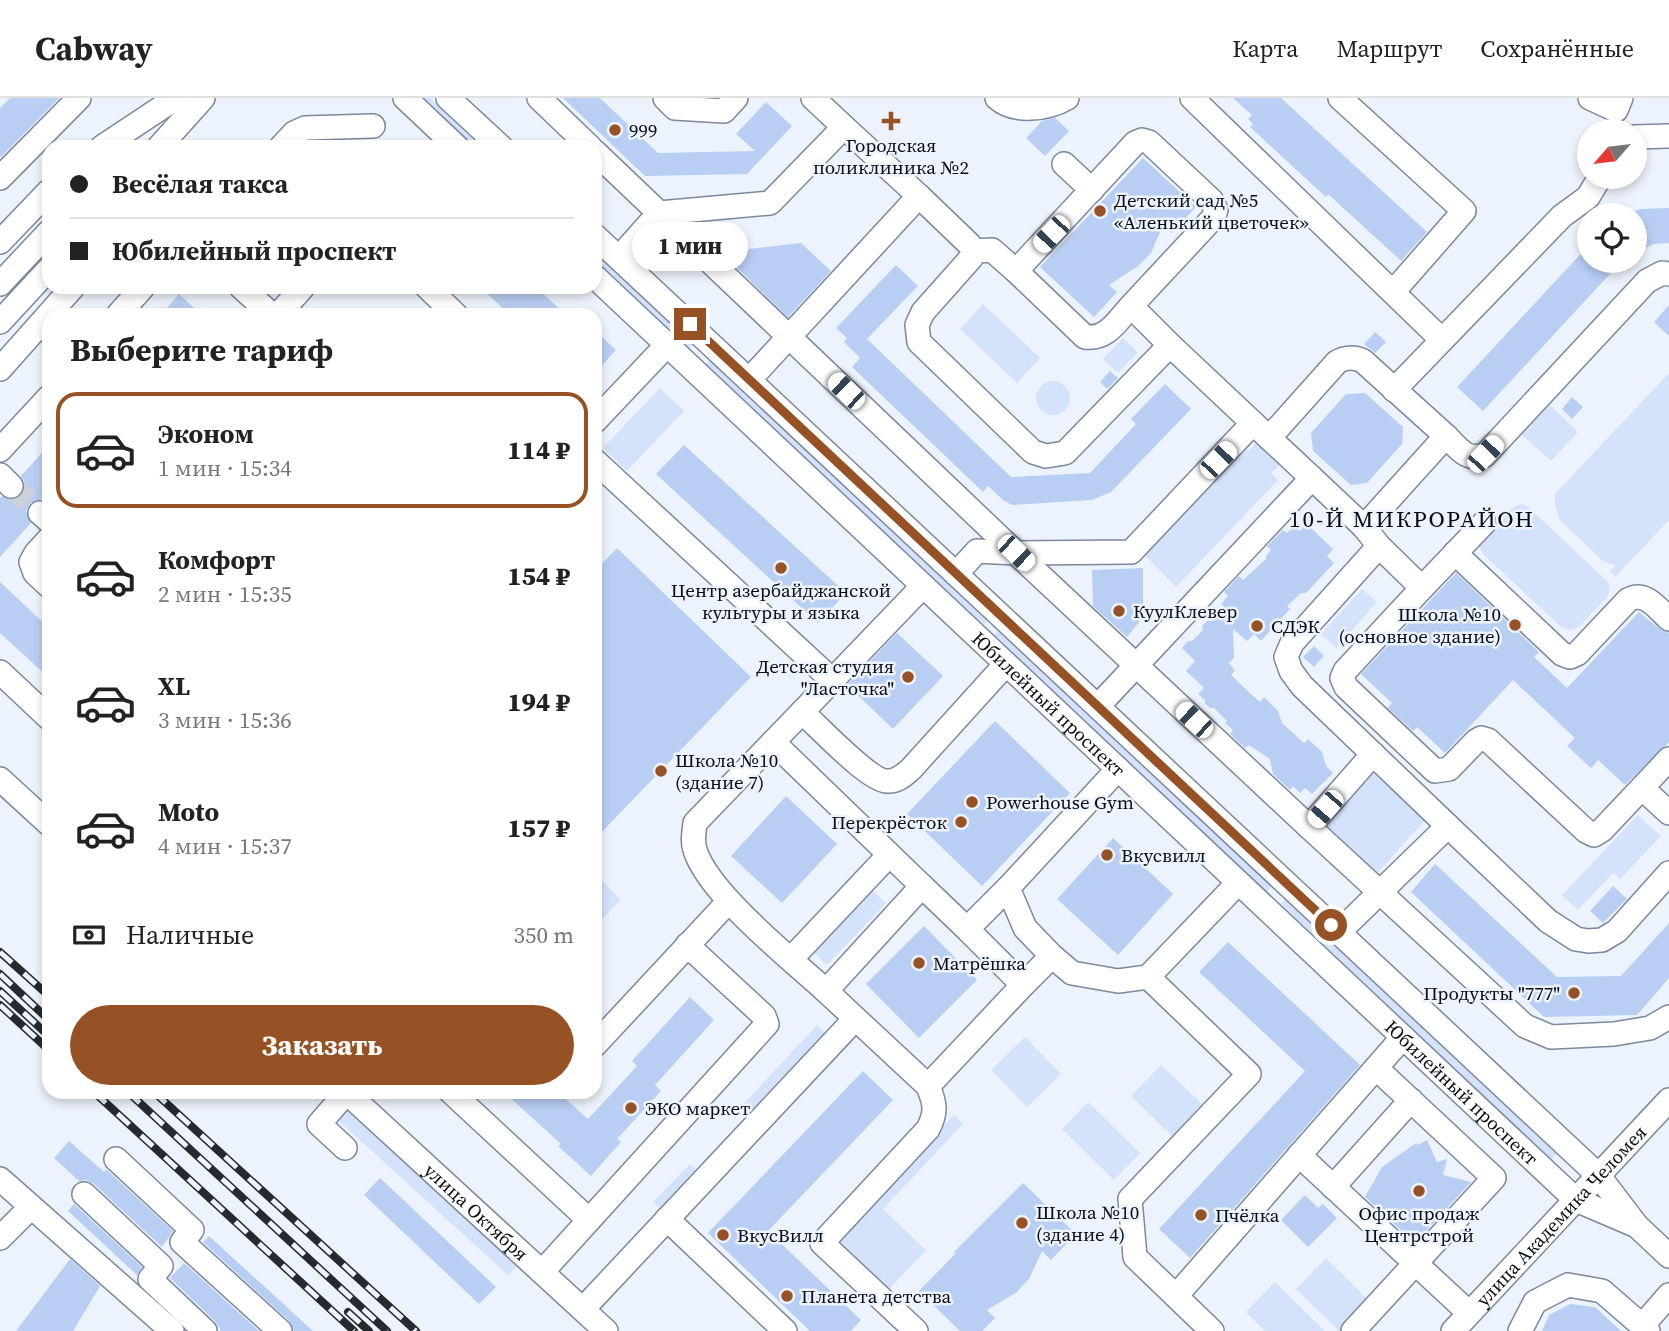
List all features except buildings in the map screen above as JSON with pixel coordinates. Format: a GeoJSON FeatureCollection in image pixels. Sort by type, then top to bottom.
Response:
{"type":"FeatureCollection","features":[{"type":"Feature","properties":{"kind":"street"},"geometry":{"type":"LineString","coordinates":[[0,178],[79,98]]}},
{"type":"Feature","properties":{"kind":"street"},"geometry":{"type":"LineString","coordinates":[[405,98],[450,140]]}},
{"type":"Feature","properties":{"kind":"street"},"geometry":{"type":"LineString","coordinates":[[448,98],[493,140]]}},
{"type":"Feature","properties":{"kind":"street"},"geometry":{"type":"LineString","coordinates":[[539,98],[583,140]]}},
{"type":"Feature","properties":{"kind":"street"},"geometry":{"type":"LineString","coordinates":[[665,98],[675,108],[724,111],[736,98]]}},
{"type":"Feature","properties":{"kind":"street"},"geometry":{"type":"LineString","coordinates":[[997,98],[1003,103],[1020,108],[1036,108],[1067,98]]}},
{"type":"Feature","properties":{"kind":"street"},"geometry":{"type":"LineString","coordinates":[[1192,98],[1442,340]]}},
{"type":"Feature","properties":{"kind":"street"},"geometry":{"type":"LineString","coordinates":[[1340,98],[1464,211],[1393,292]]}},
{"type":"Feature","properties":{"kind":"street"},"geometry":{"type":"LineString","coordinates":[[1590,98],[1619,113]]}},
{"type":"Feature","properties":{"kind":"street"},"geometry":{"type":"LineString","coordinates":[[816,99],[974,251]]}},
{"type":"Feature","properties":{"kind":"street"},"geometry":{"type":"LineString","coordinates":[[115,140],[187,100]]}},
{"type":"Feature","properties":{"kind":"street"},"geometry":{"type":"LineString","coordinates":[[138,140],[187,100]]}},
{"type":"Feature","properties":{"kind":"street"},"geometry":{"type":"LineString","coordinates":[[163,140],[187,100]]}},
{"type":"Feature","properties":{"kind":"street"},"geometry":{"type":"LineString","coordinates":[[174,140],[187,100]]}},
{"type":"Feature","properties":{"kind":"street"},"geometry":{"type":"LineString","coordinates":[[288,140],[305,128],[373,126]]}},
{"type":"Feature","properties":{"kind":"street"},"geometry":{"type":"LineString","coordinates":[[619,258],[659,213],[770,203],[844,127]]}},
{"type":"Feature","properties":{"kind":"street"},"geometry":{"type":"LineString","coordinates":[[1647,137],[1669,136]]}},
{"type":"Feature","properties":{"kind":"street"},"geometry":{"type":"LineString","coordinates":[[974,251],[992,250],[1085,337],[1095,338],[1104,335],[1213,218],[1216,210],[1212,201],[1149,142],[1142,140],[1135,143],[1016,271]]}},
{"type":"Feature","properties":{"kind":"street"},"geometry":{"type":"LineString","coordinates":[[602,159],[1136,666],[1525,1026],[1551,1037],[1614,1034],[1650,1028],[1669,1017]]}},
{"type":"Feature","properties":{"kind":"street"},"geometry":{"type":"LineString","coordinates":[[1064,164],[1092,190]]}},
{"type":"Feature","properties":{"kind":"street"},"geometry":{"type":"LineString","coordinates":[[1394,390],[1562,216],[1588,197],[1593,189]]}},
{"type":"Feature","properties":{"kind":"street"},"geometry":{"type":"LineString","coordinates":[[749,380],[919,196]]}},
{"type":"Feature","properties":{"kind":"street"},"geometry":{"type":"LineString","coordinates":[[0,242],[42,198]]}},
{"type":"Feature","properties":{"kind":"street"},"geometry":{"type":"LineString","coordinates":[[0,284],[42,239]]}},
{"type":"Feature","properties":{"kind":"street","name":"Юбилейный проспект"},"geometry":{"type":"LineString","coordinates":[[602,242],[1599,1176],[1637,1226],[1669,1256]]}},
{"type":"Feature","properties":{"kind":"street"},"geometry":{"type":"LineString","coordinates":[[974,251],[971,258],[923,312],[917,325],[919,342],[1039,455],[1057,455],[1072,448],[1170,345]]}},
{"type":"Feature","properties":{"kind":"street"},"geometry":{"type":"LineString","coordinates":[[956,574],[978,551],[1131,552],[1340,360],[1354,358],[1363,361],[1466,455],[1475,458],[1485,454],[1647,281],[1662,272],[1669,274]]}},
{"type":"Feature","properties":{"kind":"street"},"geometry":{"type":"LineString","coordinates":[[0,322],[42,277]]}},
{"type":"Feature","properties":{"kind":"street","name":"Юбилейный проспект"},"geometry":{"type":"LineString","coordinates":[[602,284],[1576,1200],[1637,1226]]}},
{"type":"Feature","properties":{"kind":"street"},"geometry":{"type":"LineString","coordinates":[[54,308],[67,294]]}},
{"type":"Feature","properties":{"kind":"street"},"geometry":{"type":"LineString","coordinates":[[124,308],[137,294]]}},
{"type":"Feature","properties":{"kind":"street"},"geometry":{"type":"LineString","coordinates":[[249,294],[264,308]]}},
{"type":"Feature","properties":{"kind":"street"},"geometry":{"type":"LineString","coordinates":[[284,308],[297,294]]}},
{"type":"Feature","properties":{"kind":"street"},"geometry":{"type":"LineString","coordinates":[[434,294],[449,308]]}},
{"type":"Feature","properties":{"kind":"street"},"geometry":{"type":"LineString","coordinates":[[1131,306],[1364,527],[1379,546],[1422,588]]}},
{"type":"Feature","properties":{"kind":"street"},"geometry":{"type":"LineString","coordinates":[[0,369],[42,322]]}},
{"type":"Feature","properties":{"kind":"street"},"geometry":{"type":"LineString","coordinates":[[602,414],[667,345]]}},
{"type":"Feature","properties":{"kind":"street"},"geometry":{"type":"LineString","coordinates":[[0,450],[42,405]]}},
{"type":"Feature","properties":{"kind":"street"},"geometry":{"type":"LineString","coordinates":[[1364,527],[1446,436]]}},
{"type":"Feature","properties":{"kind":"street"},"geometry":{"type":"LineString","coordinates":[[602,467],[832,680]]}},
{"type":"Feature","properties":{"kind":"street"},"geometry":{"type":"LineString","coordinates":[[1098,706],[1312,478]]}},
{"type":"Feature","properties":{"kind":"street"},"geometry":{"type":"LineString","coordinates":[[1483,523],[1345,671],[1342,678],[1346,687],[1435,771],[1449,769],[1481,738],[1489,740],[1586,831],[1594,835],[1602,831],[1669,759]]}},
{"type":"Feature","properties":{"kind":"street"},"geometry":{"type":"LineString","coordinates":[[1379,546],[1292,643],[1286,657],[1291,671],[1302,685],[1548,921],[1576,939],[1602,940],[1617,931],[1669,873]]}},
{"type":"Feature","properties":{"kind":"street"},"geometry":{"type":"LineString","coordinates":[[42,547],[32,562],[35,573],[42,580]]}},
{"type":"Feature","properties":{"kind":"street"},"geometry":{"type":"LineString","coordinates":[[1455,553],[1562,654],[1570,657],[1577,654],[1634,596],[1641,595],[1646,598],[1669,619]]}},
{"type":"Feature","properties":{"kind":"street"},"geometry":{"type":"LineString","coordinates":[[916,1331],[891,1323],[821,1243],[928,1129],[936,1106],[928,1086],[729,901],[691,851],[695,824],[923,586]]}},
{"type":"Feature","properties":{"kind":"street"},"geometry":{"type":"LineString","coordinates":[[802,712],[867,772],[880,780],[890,782],[901,778],[911,769],[1006,664]]}},
{"type":"Feature","properties":{"kind":"street"},"geometry":{"type":"LineString","coordinates":[[0,673],[42,712]]}},
{"type":"Feature","properties":{"kind":"street"},"geometry":{"type":"LineString","coordinates":[[773,742],[1023,985]]}},
{"type":"Feature","properties":{"kind":"street"},"geometry":{"type":"LineString","coordinates":[[1310,827],[1373,754]]}},
{"type":"Feature","properties":{"kind":"street"},"geometry":{"type":"LineString","coordinates":[[967,929],[1118,769]]}},
{"type":"Feature","properties":{"kind":"street"},"geometry":{"type":"LineString","coordinates":[[0,779],[42,818]]}},
{"type":"Feature","properties":{"kind":"street"},"geometry":{"type":"LineString","coordinates":[[1642,788],[1669,813]]}},
{"type":"Feature","properties":{"kind":"street"},"geometry":{"type":"LineString","coordinates":[[1339,932],[1448,826]]}},
{"type":"Feature","properties":{"kind":"street"},"geometry":{"type":"LineString","coordinates":[[792,959],[889,855]]}},
{"type":"Feature","properties":{"kind":"street"},"geometry":{"type":"LineString","coordinates":[[1008,888],[1025,928],[1072,973],[1118,981],[1148,977],[1238,883]]}},
{"type":"Feature","properties":{"kind":"street"},"geometry":{"type":"LineString","coordinates":[[826,991],[922,886]]}},
{"type":"Feature","properties":{"kind":"street"},"geometry":{"type":"LineString","coordinates":[[602,1037],[729,901]]}},
{"type":"Feature","properties":{"kind":"street"},"geometry":{"type":"LineString","coordinates":[[542,1272],[767,1024],[764,1016],[687,945]]}},
{"type":"Feature","properties":{"kind":"street"},"geometry":{"type":"LineString","coordinates":[[928,1086],[1052,956]]}},
{"type":"Feature","properties":{"kind":"street"},"geometry":{"type":"LineString","coordinates":[[1148,977],[1249,1074],[1130,1199],[1135,1257],[1212,1331]]}},
{"type":"Feature","properties":{"kind":"street"},"geometry":{"type":"LineString","coordinates":[[583,1309],[855,1019]]}},
{"type":"Feature","properties":{"kind":"street"},"geometry":{"type":"LineString","coordinates":[[1175,1296],[1403,1037]]}},
{"type":"Feature","properties":{"kind":"street"},"geometry":{"type":"LineString","coordinates":[[1353,1331],[1494,1178],[1376,1068]]}},
{"type":"Feature","properties":{"kind":"street"},"geometry":{"type":"LineString","coordinates":[[340,1099],[320,1124],[345,1149]]}},
{"type":"Feature","properties":{"kind":"street","name":"улица Октября"},"geometry":{"type":"LineString","coordinates":[[354,1099],[606,1331]]}},
{"type":"Feature","properties":{"kind":"street"},"geometry":{"type":"LineString","coordinates":[[459,1099],[589,1220]]}},
{"type":"Feature","properties":{"kind":"street"},"geometry":{"type":"LineString","coordinates":[[1333,1187],[1411,1100]]}},
{"type":"Feature","properties":{"kind":"street","name":"улица Академика Челомея"},"geometry":{"type":"LineString","coordinates":[[1453,1331],[1669,1100]]}},
{"type":"Feature","properties":{"kind":"street"},"geometry":{"type":"LineString","coordinates":[[1299,1155],[1469,1313]]}},
{"type":"Feature","properties":{"kind":"street"},"geometry":{"type":"LineString","coordinates":[[116,1158],[192,1230],[150,1279],[205,1331]]}},
{"type":"Feature","properties":{"kind":"street"},"geometry":{"type":"LineString","coordinates":[[0,1180],[172,1331]]}},
{"type":"Feature","properties":{"kind":"street"},"geometry":{"type":"LineString","coordinates":[[84,1194],[161,1266]]}},
{"type":"Feature","properties":{"kind":"street"},"geometry":{"type":"LineString","coordinates":[[0,1238],[31,1207]]}},
{"type":"Feature","properties":{"kind":"street"},"geometry":{"type":"LineString","coordinates":[[667,1219],[785,1331]]}},
{"type":"Feature","properties":{"kind":"street"},"geometry":{"type":"LineString","coordinates":[[183,1242],[280,1331]]}},
{"type":"Feature","properties":{"kind":"street"},"geometry":{"type":"LineString","coordinates":[[1520,1331],[1535,1302],[1568,1285],[1602,1291],[1645,1328],[1669,1295]]}},
{"type":"Feature","properties":{"kind":"shaded area"},"geometry":{"type":"Polygon","coordinates":[[[417,98],[430,98],[475,140],[462,140],[417,98]]]}},
{"type":"Feature","properties":{"kind":"shaded area"},"geometry":{"type":"Polygon","coordinates":[[[602,259],[693,344],[688,349],[602,269],[602,259]]]}},
{"type":"Feature","properties":{"kind":"shaded area"},"geometry":{"type":"Polygon","coordinates":[[[983,304],[1040,358],[1017,383],[960,329],[983,304]]]}},
{"type":"Feature","properties":{"kind":"shaded area"},"geometry":{"type":"Polygon","coordinates":[[[1123,338],[1138,352],[1118,373],[1103,359],[1123,338]]]}},
{"type":"Feature","properties":{"kind":"shaded area"},"geometry":{"type":"Polygon","coordinates":[[[710,359],[988,620],[984,625],[706,365],[710,359]]]}},
{"type":"Feature","properties":{"kind":"shaded area"},"geometry":{"type":"Polygon","coordinates":[[[1669,373],[1669,520],[1615,577],[1610,571],[1616,565],[1604,562],[1560,520],[1555,506],[1555,494],[1669,373]]]}},
{"type":"Feature","properties":{"kind":"shaded area"},"geometry":{"type":"Polygon","coordinates":[[[1053,381],[1065,386],[1070,398],[1065,410],[1053,415],[1041,410],[1036,398],[1041,386],[1053,381]]]}},
{"type":"Feature","properties":{"kind":"shaded area"},"geometry":{"type":"Polygon","coordinates":[[[660,388],[684,411],[627,471],[603,448],[660,388]]]}},
{"type":"Feature","properties":{"kind":"shaded area"},"geometry":{"type":"Polygon","coordinates":[[[1550,405],[1578,432],[1551,461],[1522,435],[1550,405]]]}},
{"type":"Feature","properties":{"kind":"shaded area"},"geometry":{"type":"Polygon","coordinates":[[[1261,437],[1284,460],[1271,473],[1278,480],[1176,587],[1142,552],[1241,444],[1249,451],[1261,437]]]}},
{"type":"Feature","properties":{"kind":"shaded area"},"geometry":{"type":"Polygon","coordinates":[[[1521,504],[1527,506],[1607,581],[1610,589],[1607,597],[1578,628],[1562,628],[1483,554],[1479,546],[1497,521],[1521,504]]]}},
{"type":"Feature","properties":{"kind":"shaded area"},"geometry":{"type":"Polygon","coordinates":[[[1362,589],[1377,602],[1336,648],[1321,634],[1362,589]]]}},
{"type":"Feature","properties":{"kind":"shaded area"},"geometry":{"type":"Polygon","coordinates":[[[999,630],[1272,886],[1267,892],[993,636],[999,630]]]}},
{"type":"Feature","properties":{"kind":"shaded area"},"geometry":{"type":"Polygon","coordinates":[[[1369,769],[1426,819],[1374,877],[1318,826],[1369,769]]]}},
{"type":"Feature","properties":{"kind":"shaded area"},"geometry":{"type":"Polygon","coordinates":[[[1638,815],[1661,836],[1620,879],[1613,873],[1578,910],[1562,895],[1638,815]]]}},
{"type":"Feature","properties":{"kind":"shaded area"},"geometry":{"type":"Polygon","coordinates":[[[602,881],[621,899],[602,919],[602,881]]]}},
{"type":"Feature","properties":{"kind":"shaded area"},"geometry":{"type":"Polygon","coordinates":[[[872,890],[886,903],[827,965],[813,952],[872,890]]]}},
{"type":"Feature","properties":{"kind":"shaded area"},"geometry":{"type":"Polygon","coordinates":[[[1286,899],[1557,1154],[1551,1160],[1281,904],[1286,899]]]}},
{"type":"Feature","properties":{"kind":"shaded area"},"geometry":{"type":"Polygon","coordinates":[[[817,1025],[830,1037],[751,1121],[738,1110],[817,1025]]]}},
{"type":"Feature","properties":{"kind":"shaded area"},"geometry":{"type":"Polygon","coordinates":[[[1025,1037],[1061,1074],[1027,1107],[991,1070],[1025,1037]]]}},
{"type":"Feature","properties":{"kind":"shaded area"},"geometry":{"type":"Polygon","coordinates":[[[1161,1065],[1202,1104],[1172,1136],[1131,1096],[1161,1065]]]}},
{"type":"Feature","properties":{"kind":"shaded area"},"geometry":{"type":"Polygon","coordinates":[[[342,1101],[520,1263],[508,1275],[330,1113],[342,1101]]]}},
{"type":"Feature","properties":{"kind":"shaded area"},"geometry":{"type":"Polygon","coordinates":[[[1088,1102],[1140,1153],[1114,1180],[1062,1129],[1088,1102]]]}},
{"type":"Feature","properties":{"kind":"shaded area"},"geometry":{"type":"Polygon","coordinates":[[[954,1115],[963,1124],[883,1209],[926,1250],[889,1289],[836,1240],[954,1115]]]}},
{"type":"Feature","properties":{"kind":"shaded area"},"geometry":{"type":"Polygon","coordinates":[[[690,1164],[701,1175],[665,1213],[653,1202],[690,1164]]]}},
{"type":"Feature","properties":{"kind":"shaded area"},"geometry":{"type":"Polygon","coordinates":[[[1326,1258],[1369,1301],[1339,1331],[1296,1289],[1326,1258]]]}},
{"type":"Feature","properties":{"kind":"shaded area"},"geometry":{"type":"Polygon","coordinates":[[[1275,1282],[1325,1331],[1265,1331],[1246,1312],[1275,1282]]]}},
{"type":"Feature","properties":{"kind":"tunnel"},"geometry":{"type":"LineString","coordinates":[[11,486],[40,513]]}},
{"type":"Feature","properties":{"kind":"railway"},"geometry":{"type":"LineString","coordinates":[[0,952],[42,990]]}},
{"type":"Feature","properties":{"kind":"railway"},"geometry":{"type":"LineString","coordinates":[[0,974],[42,1013]]}},
{"type":"Feature","properties":{"kind":"railway"},"geometry":{"type":"LineString","coordinates":[[0,991],[42,1030]]}},
{"type":"Feature","properties":{"kind":"railway"},"geometry":{"type":"LineString","coordinates":[[0,1005],[42,1044]]}},
{"type":"Feature","properties":{"kind":"railway"},"geometry":{"type":"LineString","coordinates":[[102,1099],[354,1331]]}},
{"type":"Feature","properties":{"kind":"railway"},"geometry":{"type":"LineString","coordinates":[[136,1099],[387,1331]]}},
{"type":"Feature","properties":{"kind":"railway"},"geometry":{"type":"LineString","coordinates":[[162,1099],[416,1331]]}},
{"type":"Feature","properties":{"kind":"railway"},"geometry":{"type":"LineString","coordinates":[[348,1312],[369,1331]]}},
{"type":"Feature","properties":{"kind":"place","name":"Городская поликлиника №2"},"geometry":{"type":"Point","coordinates":[891,121]}},
{"type":"Feature","properties":{"kind":"place","name":"999"},"geometry":{"type":"Point","coordinates":[615,130]}},
{"type":"Feature","properties":{"kind":"place","name":"Детский сад №5 «Аленький цветочек»"},"geometry":{"type":"Point","coordinates":[1100,211]}},
{"type":"Feature","properties":{"kind":"place","name":"Центр азербайджанской культуры и языка"},"geometry":{"type":"Point","coordinates":[781,568]}},
{"type":"Feature","properties":{"kind":"place","name":"КуулКлевер"},"geometry":{"type":"Point","coordinates":[1119,611]}},
{"type":"Feature","properties":{"kind":"place","name":"Школа №10 (основное здание)"},"geometry":{"type":"Point","coordinates":[1515,625]}},
{"type":"Feature","properties":{"kind":"place","name":"СДЭК"},"geometry":{"type":"Point","coordinates":[1257,626]}},
{"type":"Feature","properties":{"kind":"place","name":"Детская студия \"Ласточка\""},"geometry":{"type":"Point","coordinates":[908,677]}},
{"type":"Feature","properties":{"kind":"place","name":"Школа №10 (здание 7)"},"geometry":{"type":"Point","coordinates":[661,771]}},
{"type":"Feature","properties":{"kind":"place","name":"Powerhouse Gym"},"geometry":{"type":"Point","coordinates":[972,802]}},
{"type":"Feature","properties":{"kind":"place","name":"Перекрёсток"},"geometry":{"type":"Point","coordinates":[961,822]}},
{"type":"Feature","properties":{"kind":"place","name":"Вкусвилл"},"geometry":{"type":"Point","coordinates":[1107,855]}},
{"type":"Feature","properties":{"kind":"place","name":"Матрёшка"},"geometry":{"type":"Point","coordinates":[919,963]}},
{"type":"Feature","properties":{"kind":"place","name":"Продукты \"777\""},"geometry":{"type":"Point","coordinates":[1574,993]}},
{"type":"Feature","properties":{"kind":"place","name":"ЭКО маркет"},"geometry":{"type":"Point","coordinates":[631,1108]}},
{"type":"Feature","properties":{"kind":"place","name":"Офис продаж Центрстрой"},"geometry":{"type":"Point","coordinates":[1419,1191]}},
{"type":"Feature","properties":{"kind":"place","name":"Пчёлка"},"geometry":{"type":"Point","coordinates":[1201,1215]}},
{"type":"Feature","properties":{"kind":"place","name":"Школа №10 (здание 4)"},"geometry":{"type":"Point","coordinates":[1022,1223]}},
{"type":"Feature","properties":{"kind":"place","name":"ВкусВилл"},"geometry":{"type":"Point","coordinates":[723,1235]}},
{"type":"Feature","properties":{"kind":"place","name":"Планета детства"},"geometry":{"type":"Point","coordinates":[787,1296]}},
{"type":"Feature","properties":{"kind":"district","name":"10-Й МИКРОРАЙОН"},"geometry":{"type":"Point","coordinates":[1412,519]}},
{"type":"Feature","properties":{"kind":"route"},"geometry":{"type":"LineString","coordinates":[[690,324],[1331,925]]}}]}
